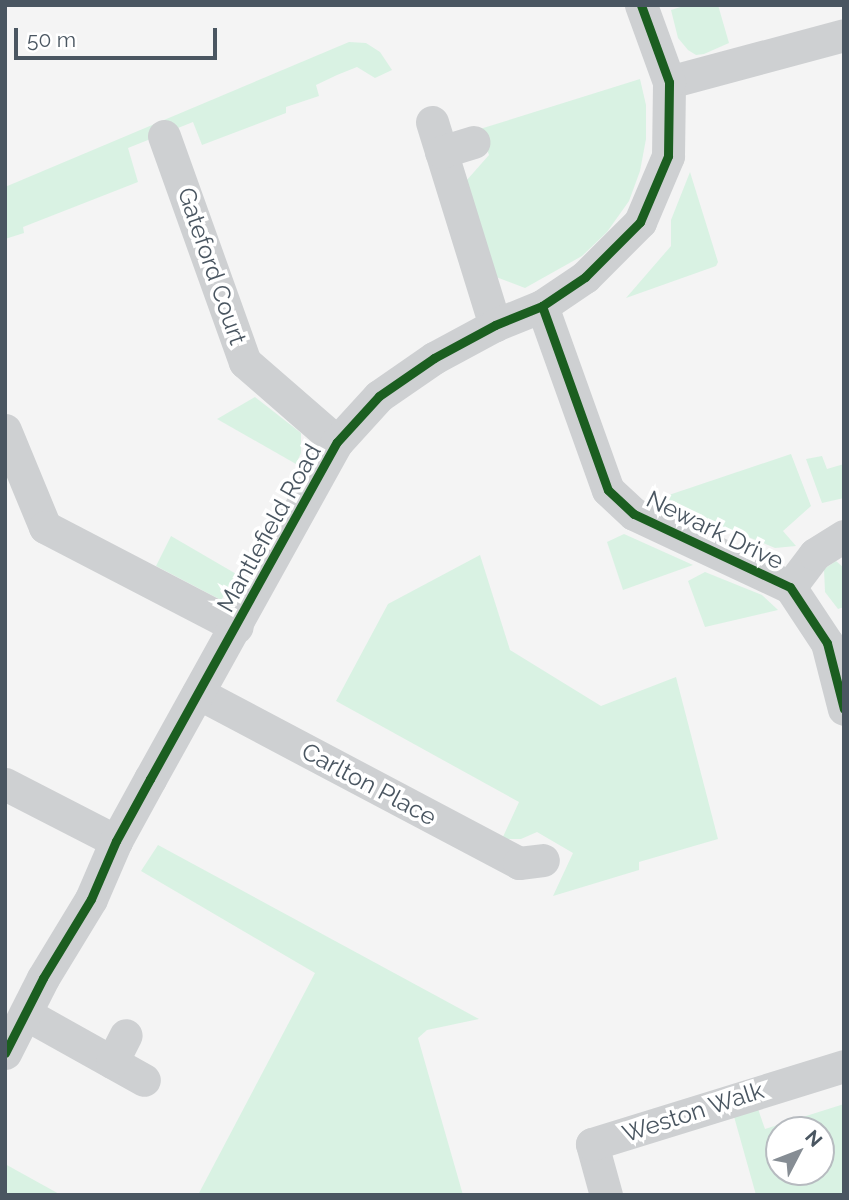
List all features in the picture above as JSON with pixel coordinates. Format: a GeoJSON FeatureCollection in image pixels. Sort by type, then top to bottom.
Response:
{"type":"FeatureCollection","features":[{"type":"Feature","properties":{"kind":"street","name":"Mantlefield Road"},"geometry":{"type":"LineString","coordinates":[[5,1053],[43,978],[91,899],[116,841],[237,627],[337,442],[379,396],[434,358],[495,325],[542,306],[585,276],[640,222],[667,156],[669,82],[641,5]]}},
{"type":"Feature","properties":{"kind":"street"},"geometry":{"type":"LineString","coordinates":[[669,82],[844,35]]}},
{"type":"Feature","properties":{"kind":"street","name":"Gateford Court"},"geometry":{"type":"LineString","coordinates":[[164,135],[245,362],[337,442]]}},
{"type":"Feature","properties":{"kind":"street"},"geometry":{"type":"LineString","coordinates":[[474,142],[437,137],[495,325]]}},
{"type":"Feature","properties":{"kind":"street","name":"Newark Drive"},"geometry":{"type":"LineString","coordinates":[[542,306],[608,490],[634,514],[790,587],[827,643],[844,709]]}},
{"type":"Feature","properties":{"kind":"street"},"geometry":{"type":"LineString","coordinates":[[5,430],[45,527],[237,627]]}},
{"type":"Feature","properties":{"kind":"street"},"geometry":{"type":"LineString","coordinates":[[790,587],[815,554],[844,536]]}},
{"type":"Feature","properties":{"kind":"street","name":"Carlton Place"},"geometry":{"type":"LineString","coordinates":[[198,693],[519,863],[543,860]]}},
{"type":"Feature","properties":{"kind":"street"},"geometry":{"type":"LineString","coordinates":[[5,784],[116,841]]}},
{"type":"Feature","properties":{"kind":"street"},"geometry":{"type":"LineString","coordinates":[[26,1014],[119,1049],[144,1080]]}},
{"type":"Feature","properties":{"kind":"street","name":"Weston Walk"},"geometry":{"type":"LineString","coordinates":[[606,1195],[592,1144],[844,1066]]}},
{"type":"Feature","properties":{"kind":"green space"},"geometry":{"type":"Polygon","coordinates":[[[687,5],[718,5],[729,43],[704,54],[696,55],[688,50],[678,38],[671,10],[687,5]]]}},
{"type":"Feature","properties":{"kind":"green space"},"geometry":{"type":"Polygon","coordinates":[[[349,42],[366,43],[380,52],[392,70],[375,78],[357,67],[316,85],[319,96],[286,107],[286,113],[202,145],[193,122],[128,148],[138,182],[23,227],[24,233],[5,239],[5,187],[349,42]]]}},
{"type":"Feature","properties":{"kind":"green space"},"geometry":{"type":"Polygon","coordinates":[[[640,79],[646,105],[646,139],[640,171],[629,201],[607,232],[582,256],[525,288],[496,277],[466,181],[489,155],[480,129],[640,79]]]}},
{"type":"Feature","properties":{"kind":"green space"},"geometry":{"type":"Polygon","coordinates":[[[690,172],[718,262],[716,266],[626,298],[671,246],[671,220],[690,172]]]}},
{"type":"Feature","properties":{"kind":"green space"},"geometry":{"type":"Polygon","coordinates":[[[255,397],[301,433],[301,453],[296,464],[217,419],[255,397]]]}},
{"type":"Feature","properties":{"kind":"green space"},"geometry":{"type":"Polygon","coordinates":[[[791,454],[811,506],[783,531],[796,546],[775,548],[657,499],[791,454]]]}},
{"type":"Feature","properties":{"kind":"green space"},"geometry":{"type":"Polygon","coordinates":[[[822,456],[827,469],[844,464],[844,498],[822,503],[806,459],[822,456]]]}},
{"type":"Feature","properties":{"kind":"green space"},"geometry":{"type":"Polygon","coordinates":[[[624,534],[693,565],[623,590],[607,542],[624,534]]]}},
{"type":"Feature","properties":{"kind":"green space"},"geometry":{"type":"Polygon","coordinates":[[[171,536],[238,575],[221,600],[156,566],[171,536]]]}},
{"type":"Feature","properties":{"kind":"green space"},"geometry":{"type":"Polygon","coordinates":[[[480,555],[510,650],[601,706],[676,677],[718,839],[639,862],[639,870],[553,896],[573,853],[537,832],[521,839],[502,839],[519,802],[336,701],[388,604],[480,555]]]}},
{"type":"Feature","properties":{"kind":"green space"},"geometry":{"type":"Polygon","coordinates":[[[836,561],[844,568],[844,607],[838,609],[825,592],[824,569],[836,561]]]}},
{"type":"Feature","properties":{"kind":"green space"},"geometry":{"type":"Polygon","coordinates":[[[705,572],[762,595],[778,610],[705,627],[688,581],[705,572]]]}},
{"type":"Feature","properties":{"kind":"green space"},"geometry":{"type":"Polygon","coordinates":[[[158,845],[479,1019],[427,1030],[418,1038],[463,1195],[198,1195],[315,973],[141,871],[158,845]]]}},
{"type":"Feature","properties":{"kind":"green space"},"geometry":{"type":"Polygon","coordinates":[[[844,1104],[843,1195],[756,1195],[733,1113],[757,1106],[765,1129],[765,1186],[835,1186],[835,1116],[806,1116],[844,1104]]]}},
{"type":"Feature","properties":{"kind":"green space"},"geometry":{"type":"Polygon","coordinates":[[[5,1164],[61,1195],[5,1195],[5,1164]]]}},
{"type":"Feature","properties":{"kind":"cycle path"},"geometry":{"type":"LineString","coordinates":[[5,1053],[43,978],[91,899],[116,841],[337,442],[379,396],[434,358],[495,325],[542,306],[585,277],[640,222],[668,156],[669,82],[641,5]]}},
{"type":"Feature","properties":{"kind":"cycle path"},"geometry":{"type":"LineString","coordinates":[[542,306],[608,490],[634,514],[790,587],[827,643],[844,709]]}}]}
